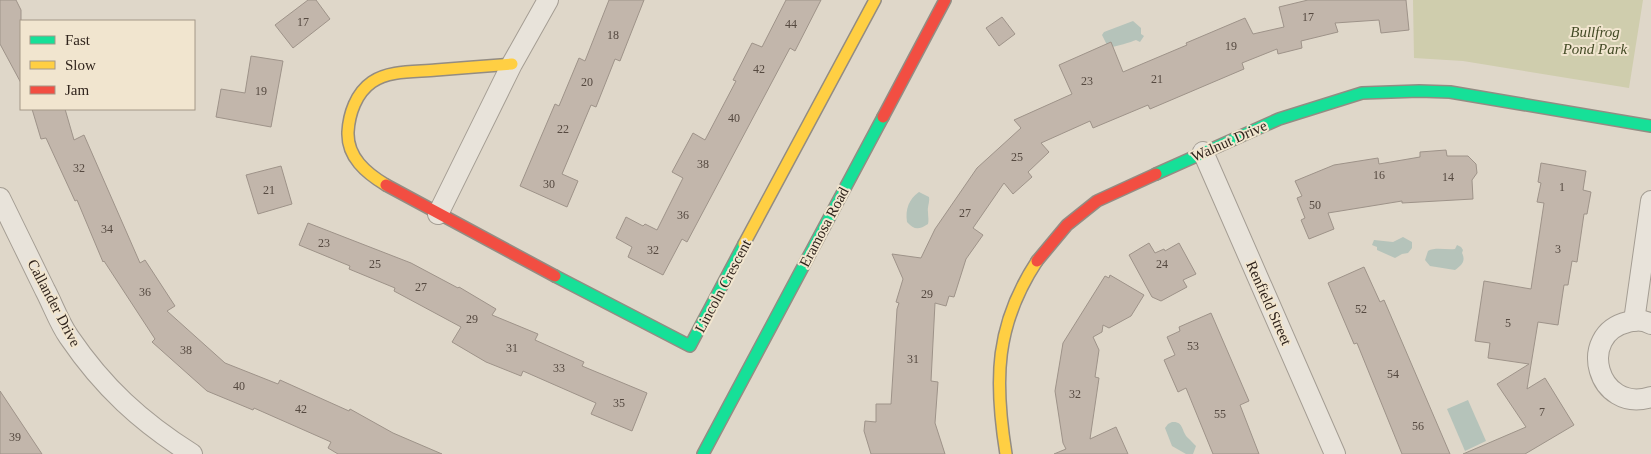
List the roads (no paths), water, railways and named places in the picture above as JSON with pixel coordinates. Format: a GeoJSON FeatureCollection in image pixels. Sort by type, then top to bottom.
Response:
{"type":"FeatureCollection","features":[{"type":"Feature","properties":{"kind":"street"},"geometry":{"type":"LineString","coordinates":[[438,214],[512,64],[548,0]]}},
{"type":"Feature","properties":{"kind":"street","name":"Lincoln Crescent"},"geometry":{"type":"LineString","coordinates":[[512,64],[392,74],[373,81],[363,90],[355,103],[349,122],[348,142],[356,161],[372,177],[438,214],[690,346],[875,0]]}},
{"type":"Feature","properties":{"kind":"street","name":"Eramosa Road"},"geometry":{"type":"LineString","coordinates":[[703,454],[945,0]]}},
{"type":"Feature","properties":{"kind":"street","name":"Walnut Drive"},"geometry":{"type":"LineString","coordinates":[[1006,454],[997,397],[997,374],[1008,319],[1015,301],[1040,256],[1061,231],[1097,201],[1280,118],[1362,93],[1450,92],[1651,126]]}},
{"type":"Feature","properties":{"kind":"street","name":"Renfield Street"},"geometry":{"type":"LineString","coordinates":[[1203,152],[1335,454]]}},
{"type":"Feature","properties":{"kind":"street"},"geometry":{"type":"LineString","coordinates":[[1651,201],[1643,322],[1622,324],[1609,333],[1603,340],[1598,352],[1601,376],[1608,387],[1618,395],[1630,399],[1642,400],[1651,397]]}},
{"type":"Feature","properties":{"kind":"street","name":"Callander Drive"},"geometry":{"type":"LineString","coordinates":[[1,202],[68,336],[90,367],[115,395],[139,417],[165,437],[192,454]]}},
{"type":"Feature","properties":{"kind":"park label","name":"Bullfrog Pond Park"},"geometry":{"type":"Point","coordinates":[1595,40]}}]}
